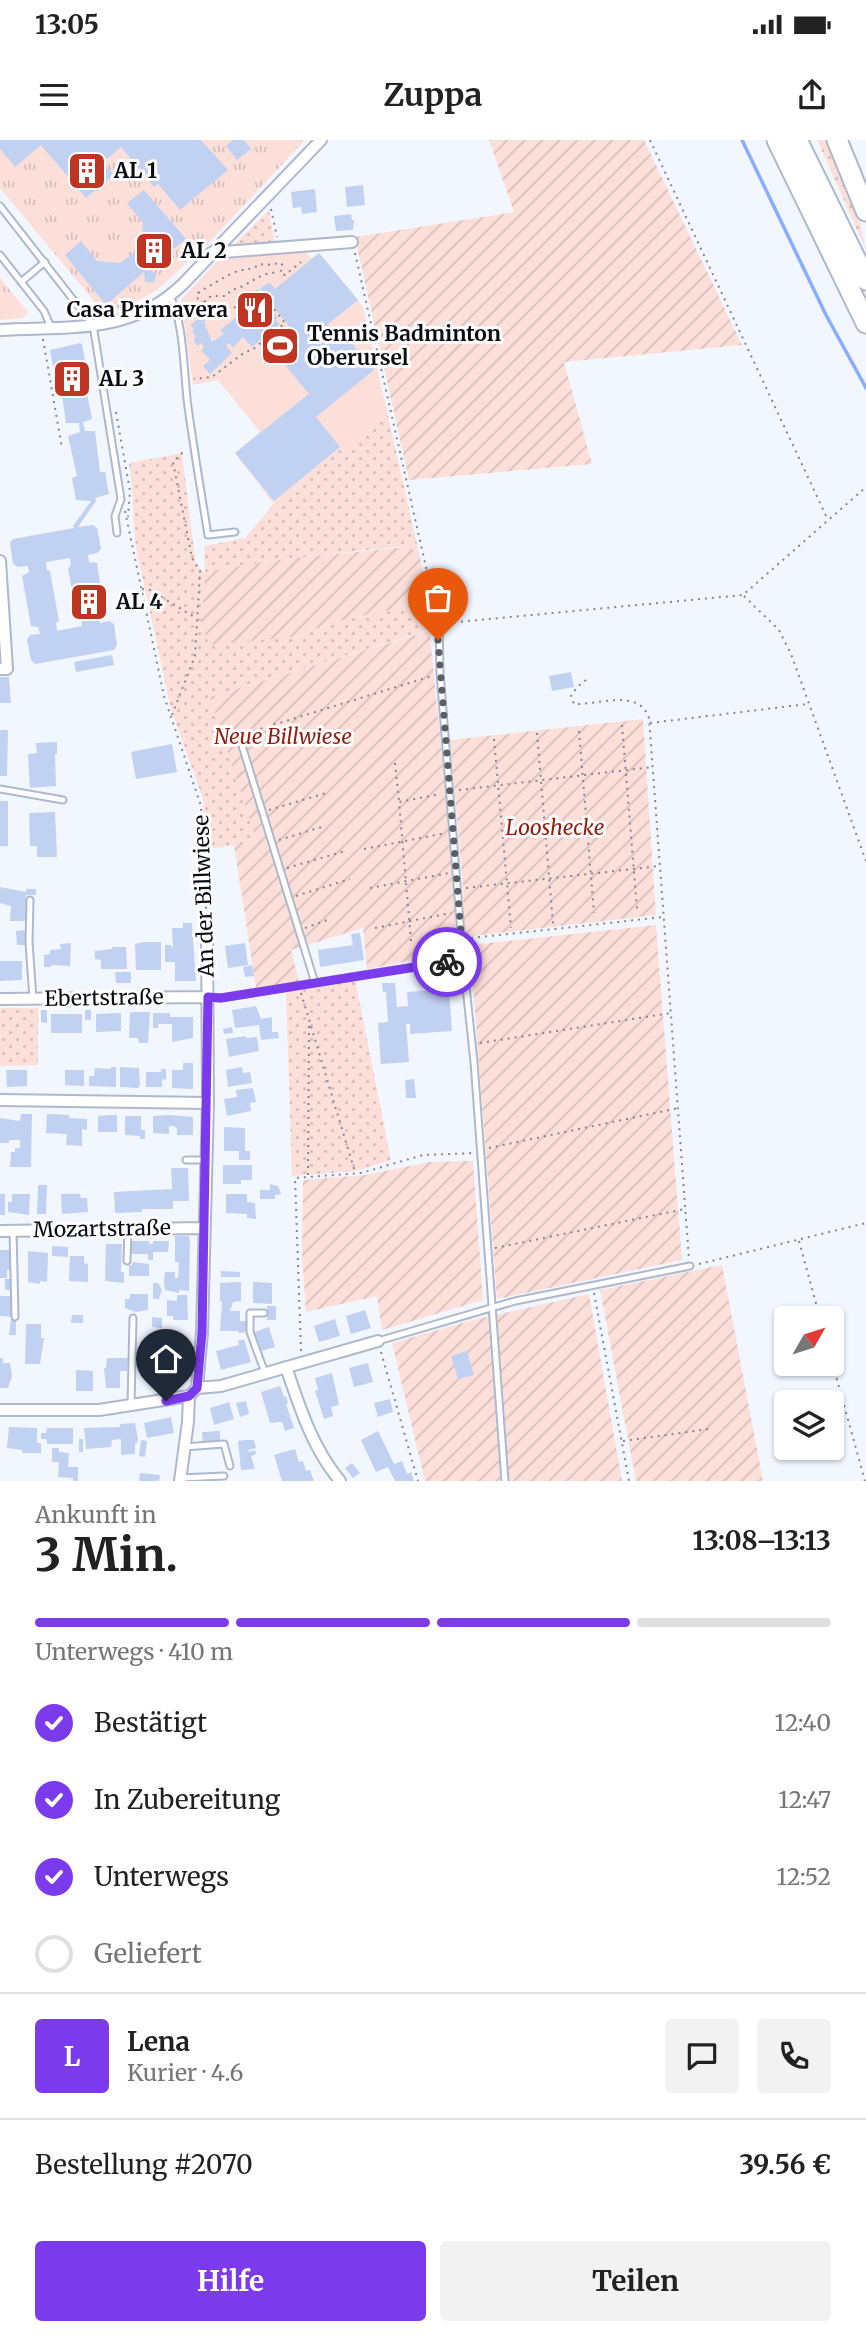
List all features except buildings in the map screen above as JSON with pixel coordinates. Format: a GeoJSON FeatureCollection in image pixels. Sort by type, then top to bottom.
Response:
{"type":"FeatureCollection","features":[{"type":"Feature","properties":{"kind":"highway"},"geometry":{"type":"LineString","coordinates":[[768,140],[794,174]]}},
{"type":"Feature","properties":{"kind":"highway"},"geometry":{"type":"LineString","coordinates":[[777,140],[866,323]]}},
{"type":"Feature","properties":{"kind":"highway"},"geometry":{"type":"LineString","coordinates":[[797,140],[866,280]]}},
{"type":"Feature","properties":{"kind":"highway"},"geometry":{"type":"LineString","coordinates":[[837,140],[866,211]]}},
{"type":"Feature","properties":{"kind":"street"},"geometry":{"type":"LineString","coordinates":[[0,330],[93,325],[133,317],[149,310],[170,296],[321,140]]}},
{"type":"Feature","properties":{"kind":"street"},"geometry":{"type":"LineString","coordinates":[[211,253],[352,242]]}},
{"type":"Feature","properties":{"kind":"street"},"geometry":{"type":"LineString","coordinates":[[0,561],[7,669],[0,669]]}},
{"type":"Feature","properties":{"kind":"street","name":"An der Billwiese"},"geometry":{"type":"LineString","coordinates":[[180,1480],[202,1333],[208,1103],[207,923]]}},
{"type":"Feature","properties":{"kind":"street","name":"Ebertstraße"},"geometry":{"type":"LineString","coordinates":[[0,999],[208,997]]}},
{"type":"Feature","properties":{"kind":"street"},"geometry":{"type":"LineString","coordinates":[[0,1100],[208,1103]]}},
{"type":"Feature","properties":{"kind":"street","name":"Mozartstraße"},"geometry":{"type":"LineString","coordinates":[[0,1231],[204,1227]]}},
{"type":"Feature","properties":{"kind":"street"},"geometry":{"type":"LineString","coordinates":[[0,1410],[68,1411],[131,1406],[221,1386],[377,1341]]}},
{"type":"Feature","properties":{"kind":"street"},"geometry":{"type":"LineString","coordinates":[[286,1367],[309,1432],[325,1462],[340,1481]]}},
{"type":"Feature","properties":{"kind":"lane"},"geometry":{"type":"LineString","coordinates":[[0,206],[93,325],[121,499],[115,516],[117,533]]}},
{"type":"Feature","properties":{"kind":"lane"},"geometry":{"type":"LineString","coordinates":[[0,256],[44,311],[46,327]]}},
{"type":"Feature","properties":{"kind":"lane"},"geometry":{"type":"LineString","coordinates":[[21,282],[45,262]]}},
{"type":"Feature","properties":{"kind":"lane"},"geometry":{"type":"LineString","coordinates":[[170,296],[177,314],[208,535],[235,532]]}},
{"type":"Feature","properties":{"kind":"lane"},"geometry":{"type":"LineString","coordinates":[[439,624],[440,673],[472,1044],[505,1481]]}},
{"type":"Feature","properties":{"kind":"lane"},"geometry":{"type":"LineString","coordinates":[[240,740],[315,983]]}},
{"type":"Feature","properties":{"kind":"lane"},"geometry":{"type":"LineString","coordinates":[[0,789],[62,800]]}},
{"type":"Feature","properties":{"kind":"lane"},"geometry":{"type":"LineString","coordinates":[[30,900],[29,942],[33,999]]}},
{"type":"Feature","properties":{"kind":"lane"},"geometry":{"type":"LineString","coordinates":[[208,997],[221,998],[463,959]]}},
{"type":"Feature","properties":{"kind":"lane"},"geometry":{"type":"LineString","coordinates":[[186,1160],[206,1160]]}},
{"type":"Feature","properties":{"kind":"lane"},"geometry":{"type":"LineString","coordinates":[[127,1261],[128,1229]]}},
{"type":"Feature","properties":{"kind":"lane"},"geometry":{"type":"LineString","coordinates":[[13,1230],[15,1317]]}},
{"type":"Feature","properties":{"kind":"lane"},"geometry":{"type":"LineString","coordinates":[[377,1341],[541,1294],[690,1266]]}},
{"type":"Feature","properties":{"kind":"lane"},"geometry":{"type":"LineString","coordinates":[[264,1313],[250,1313],[250,1332],[265,1373]]}},
{"type":"Feature","properties":{"kind":"lane"},"geometry":{"type":"LineString","coordinates":[[131,1406],[133,1318]]}},
{"type":"Feature","properties":{"kind":"lane"},"geometry":{"type":"LineString","coordinates":[[184,1447],[224,1444],[230,1466]]}},
{"type":"Feature","properties":{"kind":"lane"},"geometry":{"type":"LineString","coordinates":[[180,1480],[224,1475]]}},
{"type":"Feature","properties":{"kind":"path"},"geometry":{"type":"LineString","coordinates":[[650,140],[828,521]]}},
{"type":"Feature","properties":{"kind":"path"},"geometry":{"type":"LineString","coordinates":[[268,194],[279,249]]}},
{"type":"Feature","properties":{"kind":"path"},"geometry":{"type":"LineString","coordinates":[[352,242],[439,624],[743,596],[866,487]]}},
{"type":"Feature","properties":{"kind":"path"},"geometry":{"type":"LineString","coordinates":[[203,303],[211,296],[226,296],[232,290],[239,289],[262,275],[280,272],[285,275],[301,262]]}},
{"type":"Feature","properties":{"kind":"path"},"geometry":{"type":"LineString","coordinates":[[203,303],[198,301],[197,293],[238,271],[255,268],[260,264],[281,263],[283,266],[280,272]]}},
{"type":"Feature","properties":{"kind":"path"},"geometry":{"type":"LineString","coordinates":[[177,314],[238,307],[259,290],[285,323],[212,377],[185,380]]}},
{"type":"Feature","properties":{"kind":"path"},"geometry":{"type":"LineString","coordinates":[[203,303],[204,311]]}},
{"type":"Feature","properties":{"kind":"path"},"geometry":{"type":"LineString","coordinates":[[46,327],[62,448]]}},
{"type":"Feature","properties":{"kind":"path"},"geometry":{"type":"LineString","coordinates":[[274,332],[283,343],[295,334]]}},
{"type":"Feature","properties":{"kind":"path"},"geometry":{"type":"LineString","coordinates":[[171,716],[195,656],[200,570],[192,558],[173,462],[183,451],[194,446]]}},
{"type":"Feature","properties":{"kind":"path","name":"An der Billwiese"},"geometry":{"type":"LineString","coordinates":[[121,499],[128,518],[164,696],[201,806],[207,923]]}},
{"type":"Feature","properties":{"kind":"path"},"geometry":{"type":"LineString","coordinates":[[141,589],[150,590],[197,619]]}},
{"type":"Feature","properties":{"kind":"path"},"geometry":{"type":"LineString","coordinates":[[743,596],[779,630],[791,653],[866,861]]}},
{"type":"Feature","properties":{"kind":"path"},"geometry":{"type":"LineString","coordinates":[[240,740],[248,731],[440,673]]}},
{"type":"Feature","properties":{"kind":"path"},"geometry":{"type":"LineString","coordinates":[[586,680],[571,696],[574,704],[588,705],[624,700],[638,702],[646,710],[649,723],[690,1266],[866,1223]]}},
{"type":"Feature","properties":{"kind":"path"},"geometry":{"type":"LineString","coordinates":[[649,723],[808,704]]}},
{"type":"Feature","properties":{"kind":"path"},"geometry":{"type":"LineString","coordinates":[[622,725],[637,909]]}},
{"type":"Feature","properties":{"kind":"path"},"geometry":{"type":"LineString","coordinates":[[579,730],[594,914]]}},
{"type":"Feature","properties":{"kind":"path"},"geometry":{"type":"LineString","coordinates":[[537,733],[553,924]]}},
{"type":"Feature","properties":{"kind":"path"},"geometry":{"type":"LineString","coordinates":[[494,739],[511,928]]}},
{"type":"Feature","properties":{"kind":"path"},"geometry":{"type":"LineString","coordinates":[[395,763],[411,942]]}},
{"type":"Feature","properties":{"kind":"path"},"geometry":{"type":"LineString","coordinates":[[399,802],[499,785],[653,767]]}},
{"type":"Feature","properties":{"kind":"path"},"geometry":{"type":"LineString","coordinates":[[262,812],[326,793]]}},
{"type":"Feature","properties":{"kind":"path"},"geometry":{"type":"LineString","coordinates":[[271,843],[325,826]]}},
{"type":"Feature","properties":{"kind":"path"},"geometry":{"type":"LineString","coordinates":[[364,849],[447,833]]}},
{"type":"Feature","properties":{"kind":"path"},"geometry":{"type":"LineString","coordinates":[[279,870],[345,850]]}},
{"type":"Feature","properties":{"kind":"path"},"geometry":{"type":"LineString","coordinates":[[457,889],[660,866]]}},
{"type":"Feature","properties":{"kind":"path"},"geometry":{"type":"LineString","coordinates":[[370,888],[450,873]]}},
{"type":"Feature","properties":{"kind":"path"},"geometry":{"type":"LineString","coordinates":[[288,898],[350,879]]}},
{"type":"Feature","properties":{"kind":"path"},"geometry":{"type":"LineString","coordinates":[[375,928],[459,912]]}},
{"type":"Feature","properties":{"kind":"path"},"geometry":{"type":"LineString","coordinates":[[461,939],[665,917]]}},
{"type":"Feature","properties":{"kind":"path"},"geometry":{"type":"LineString","coordinates":[[298,930],[331,919]]}},
{"type":"Feature","properties":{"kind":"path"},"geometry":{"type":"LineString","coordinates":[[299,985],[355,1173]]}},
{"type":"Feature","properties":{"kind":"path"},"geometry":{"type":"LineString","coordinates":[[472,1044],[671,1013]]}},
{"type":"Feature","properties":{"kind":"path"},"geometry":{"type":"LineString","coordinates":[[307,1177],[310,1022]]}},
{"type":"Feature","properties":{"kind":"path"},"geometry":{"type":"LineString","coordinates":[[301,1363],[295,1178],[355,1173],[423,1155],[474,1153],[680,1108]]}},
{"type":"Feature","properties":{"kind":"path"},"geometry":{"type":"LineString","coordinates":[[487,1250],[686,1208]]}},
{"type":"Feature","properties":{"kind":"path"},"geometry":{"type":"LineString","coordinates":[[799,1240],[817,1306]]}},
{"type":"Feature","properties":{"kind":"path"},"geometry":{"type":"LineString","coordinates":[[593,1285],[629,1481]]}},
{"type":"Feature","properties":{"kind":"path"},"geometry":{"type":"LineString","coordinates":[[377,1341],[418,1481]]}},
{"type":"Feature","properties":{"kind":"path"},"geometry":{"type":"LineString","coordinates":[[836,1376],[865,1481]]}},
{"type":"Feature","properties":{"kind":"path"},"geometry":{"type":"LineString","coordinates":[[622,1441],[709,1429]]}},
{"type":"Feature","properties":{"kind":"green space"},"geometry":{"type":"Polygon","coordinates":[[[0,140],[305,140],[206,246],[157,290],[129,306],[103,312],[0,188],[0,140]]]}},
{"type":"Feature","properties":{"kind":"green space"},"geometry":{"type":"Polygon","coordinates":[[[489,140],[644,140],[742,345],[564,362],[592,464],[409,480],[355,237],[514,212],[489,140]]]}},
{"type":"Feature","properties":{"kind":"green space"},"geometry":{"type":"Polygon","coordinates":[[[817,140],[828,140],[856,205],[866,250],[817,140]]]}},
{"type":"Feature","properties":{"kind":"green space"},"geometry":{"type":"Polygon","coordinates":[[[269,210],[275,246],[229,250],[269,210]]]}},
{"type":"Feature","properties":{"kind":"green space","name":"Tennis Badminton Oberursel"},"geometry":{"type":"Polygon","coordinates":[[[307,252],[311,259],[319,253],[363,306],[388,415],[346,453],[341,449],[274,504],[235,453],[260,432],[218,380],[193,385],[181,300],[219,259],[307,252]]]}},
{"type":"Feature","properties":{"kind":"green space"},"geometry":{"type":"Polygon","coordinates":[[[0,278],[28,312],[23,318],[0,320],[0,278]]]}},
{"type":"Feature","properties":{"kind":"green space"},"geometry":{"type":"Polygon","coordinates":[[[388,415],[419,553],[410,548],[396,547],[275,560],[206,573],[291,637],[335,622],[430,601],[435,628],[211,697],[257,842],[207,849],[203,799],[171,709],[136,548],[129,463],[182,453],[196,566],[205,572],[204,546],[245,538],[273,505],[342,448],[346,453],[388,415]]]}},
{"type":"Feature","properties":{"kind":"green space"},"geometry":{"type":"Polygon","coordinates":[[[410,548],[419,553],[430,601],[335,622],[291,637],[209,645],[201,622],[206,572],[275,560],[410,548]]]}},
{"type":"Feature","properties":{"kind":"green space","name":"Neue Billwiese"},"geometry":{"type":"Polygon","coordinates":[[[435,629],[430,636],[457,905],[456,953],[367,969],[363,928],[291,950],[299,981],[256,988],[234,845],[257,842],[210,697],[435,629]]]}},
{"type":"Feature","properties":{"kind":"green space","name":"Looshecke"},"geometry":{"type":"Polygon","coordinates":[[[643,719],[656,915],[464,937],[463,888],[450,740],[643,719]]]}},
{"type":"Feature","properties":{"kind":"green space"},"geometry":{"type":"Polygon","coordinates":[[[656,925],[682,1260],[497,1299],[470,945],[656,925]]]}},
{"type":"Feature","properties":{"kind":"green space"},"geometry":{"type":"Polygon","coordinates":[[[355,979],[391,1160],[356,1171],[292,1176],[286,991],[355,979]]]}},
{"type":"Feature","properties":{"kind":"green space"},"geometry":{"type":"Polygon","coordinates":[[[0,1008],[38,1008],[38,1065],[0,1066],[0,1008]]]}},
{"type":"Feature","properties":{"kind":"green space"},"geometry":{"type":"Polygon","coordinates":[[[473,1161],[483,1300],[382,1330],[377,1296],[306,1312],[302,1254],[303,1180],[365,1175],[429,1162],[473,1161]]]}},
{"type":"Feature","properties":{"kind":"green space"},"geometry":{"type":"Polygon","coordinates":[[[722,1265],[763,1481],[636,1481],[600,1290],[722,1265]]]}},
{"type":"Feature","properties":{"kind":"green space"},"geometry":{"type":"Polygon","coordinates":[[[589,1294],[622,1481],[425,1481],[392,1343],[473,1320],[589,1294]]]}},
{"type":"Feature","properties":{"kind":"waterway"},"geometry":{"type":"LineString","coordinates":[[742,140],[826,315],[866,388]]}},
{"type":"Feature","properties":{"kind":"way so far"},"geometry":{"type":"LineString","coordinates":[[438,640],[463,959],[447,962]]}},
{"type":"Feature","properties":{"kind":"place","name":"AL 1"},"geometry":{"type":"Point","coordinates":[87,171]}},
{"type":"Feature","properties":{"kind":"place","name":"AL 2"},"geometry":{"type":"Point","coordinates":[154,251]}},
{"type":"Feature","properties":{"kind":"place","name":"Casa Primavera"},"geometry":{"type":"Point","coordinates":[255,310]}},
{"type":"Feature","properties":{"kind":"place","name":"Tennis Badminton Oberursel"},"geometry":{"type":"Point","coordinates":[280,346]}},
{"type":"Feature","properties":{"kind":"place","name":"AL 3"},"geometry":{"type":"Point","coordinates":[72,379]}},
{"type":"Feature","properties":{"kind":"place","name":"AL 4"},"geometry":{"type":"Point","coordinates":[89,602]}},
{"type":"Feature","properties":{"kind":"route"},"geometry":{"type":"LineString","coordinates":[[166,1401],[189,1396],[197,1388],[202,1333],[208,997],[221,998],[447,962]]}}]}
